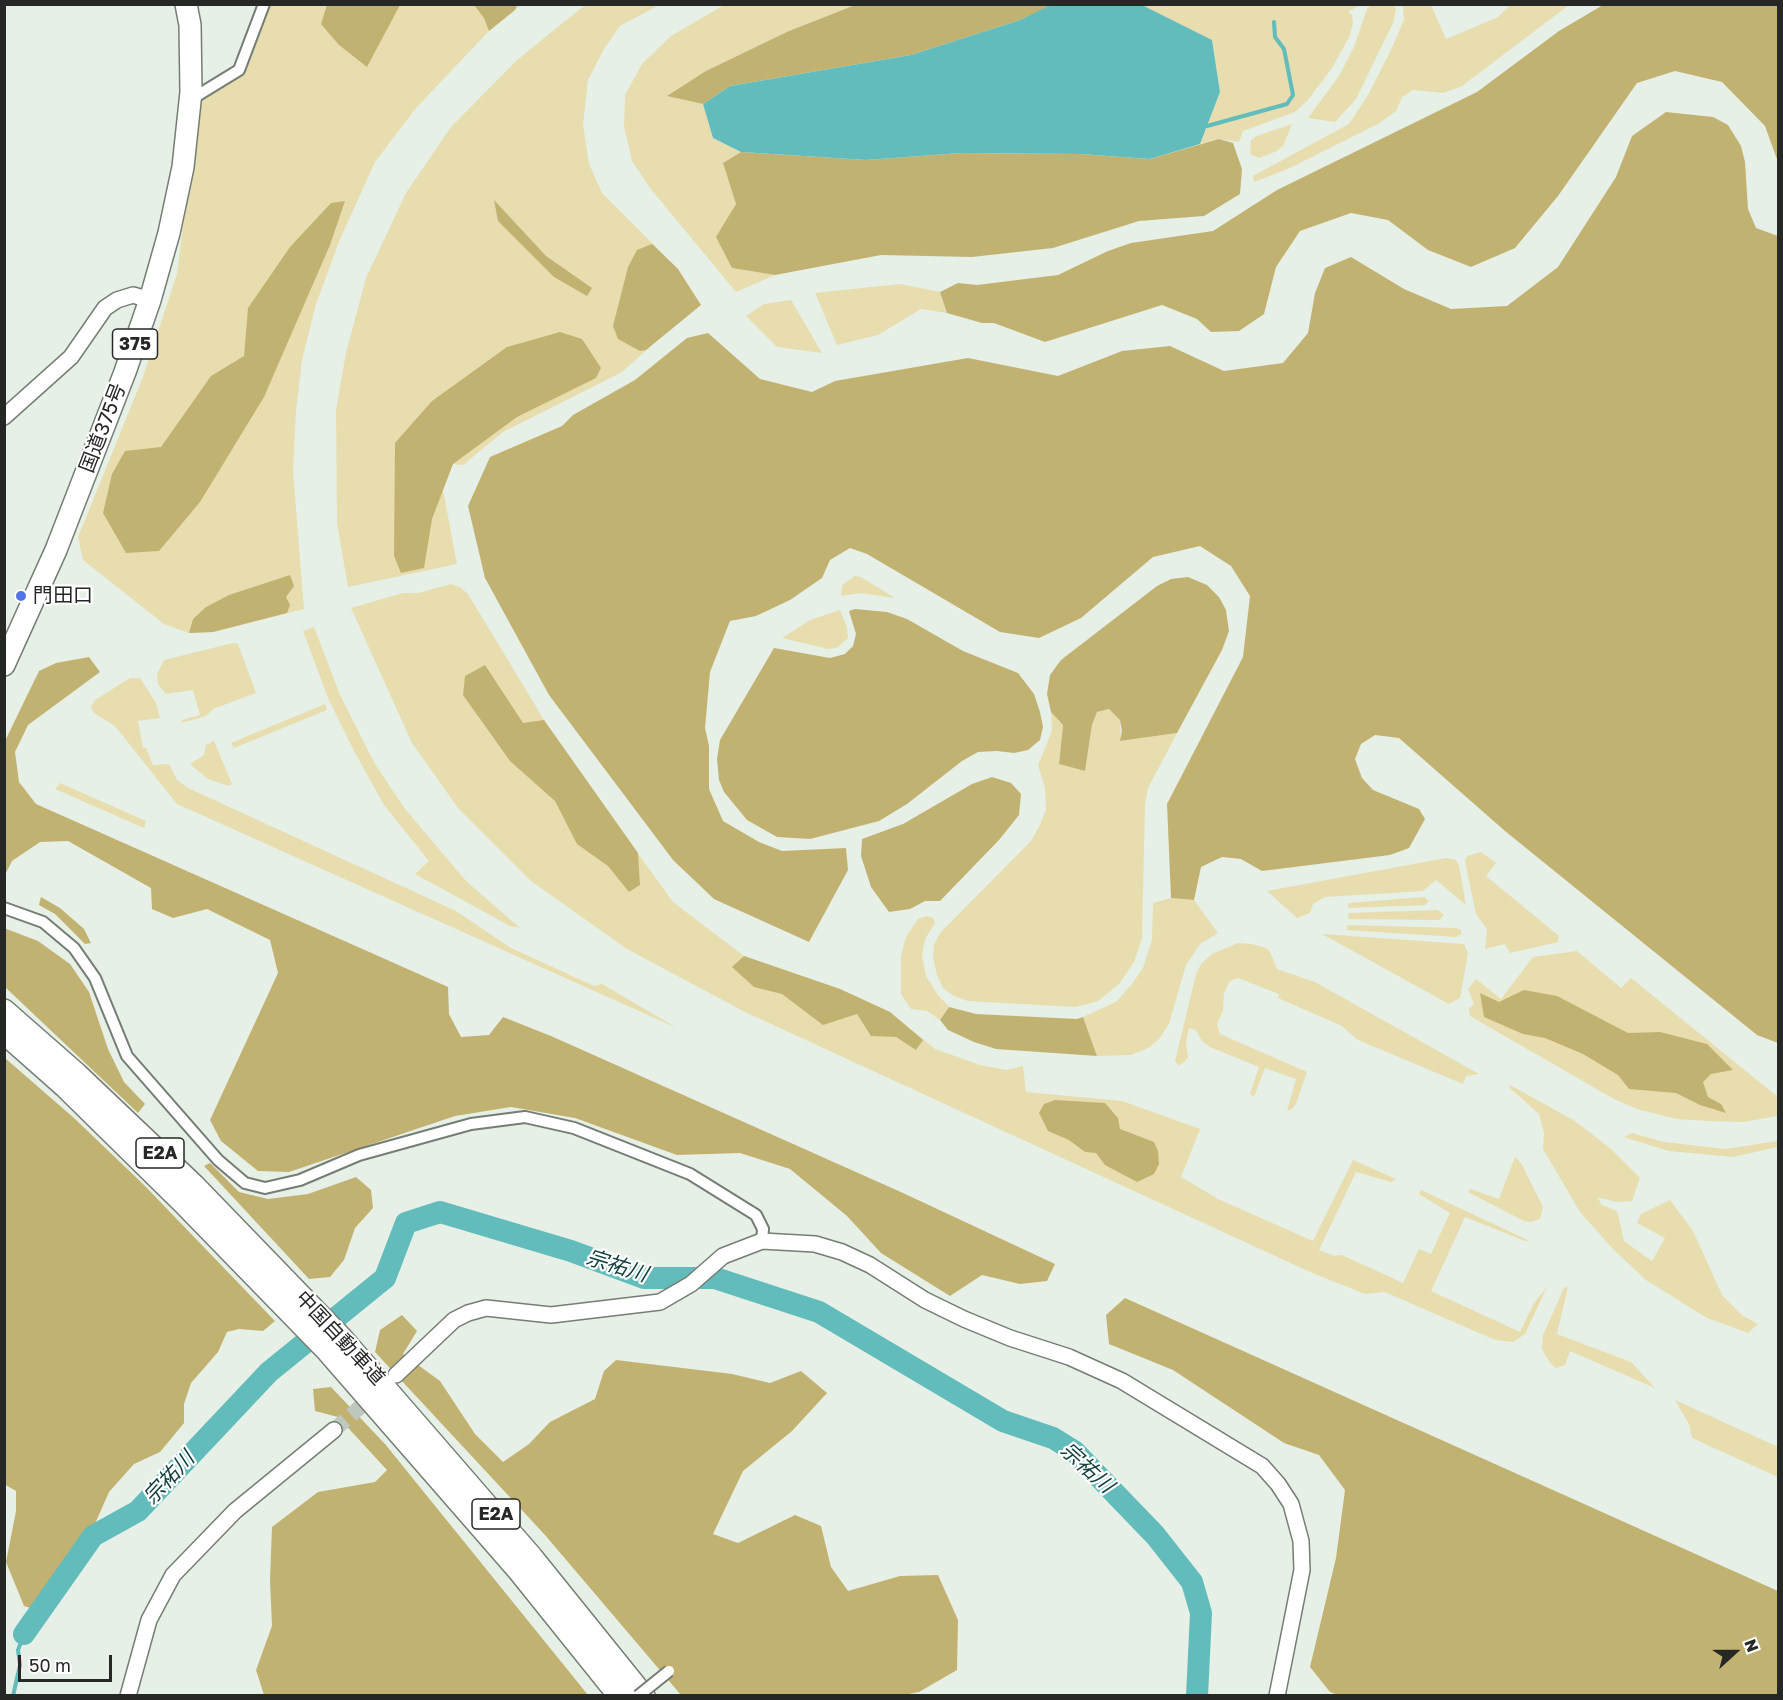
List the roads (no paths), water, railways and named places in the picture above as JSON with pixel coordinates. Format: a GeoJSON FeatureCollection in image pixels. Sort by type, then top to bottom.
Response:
{"type":"FeatureCollection","features":[{"type":"Feature","properties":{"kind":"highway","name":"国道375号"},"geometry":{"type":"LineString","coordinates":[[7,653],[60,539],[150,300],[183,167],[190,100],[190,25],[186,4]]}},
{"type":"Feature","properties":{"kind":"highway","name":"中国自動車道"},"geometry":{"type":"LineString","coordinates":[[4,1010],[195,1186],[302,1311]]}},
{"type":"Feature","properties":{"kind":"highway","name":"中国自動車道"},"geometry":{"type":"LineString","coordinates":[[4,1033],[65,1087],[335,1345],[532,1557],[644,1695]]}},
{"type":"Feature","properties":{"kind":"highway","name":"中国自動車道"},"geometry":{"type":"LineString","coordinates":[[335,1345],[619,1695]]}},
{"type":"Feature","properties":{"kind":"street"},"geometry":{"type":"LineString","coordinates":[[190,100],[239,70],[264,4]]}},
{"type":"Feature","properties":{"kind":"street"},"geometry":{"type":"LineString","coordinates":[[4,417],[70,357],[105,308],[117,300],[133,296],[150,300]]}},
{"type":"Feature","properties":{"kind":"street"},"geometry":{"type":"LineString","coordinates":[[4,908],[43,922],[74,948],[94,978],[127,1056],[218,1160],[246,1183],[265,1188],[300,1180],[359,1155],[471,1124],[525,1117],[574,1128],[690,1174],[756,1215],[764,1229],[762,1241]]}},
{"type":"Feature","properties":{"kind":"street"},"geometry":{"type":"LineString","coordinates":[[396,1375],[454,1320],[468,1312],[486,1308],[551,1315],[593,1312],[660,1302],[691,1284],[706,1269],[740,1247],[762,1241],[815,1244],[842,1252],[870,1265],[925,1300],[964,1318],[1010,1338],[1069,1357],[1122,1381],[1262,1466],[1291,1504],[1301,1541],[1302,1570],[1277,1695]]}},
{"type":"Feature","properties":{"kind":"street"},"geometry":{"type":"LineString","coordinates":[[128,1695],[149,1620],[173,1575],[235,1511],[334,1430]]}},
{"type":"Feature","properties":{"kind":"street"},"geometry":{"type":"LineString","coordinates":[[638,1695],[669,1671]]}},
{"type":"Feature","properties":{"kind":"water"},"geometry":{"type":"Polygon","coordinates":[[[1053,4],[1142,5],[1212,40],[1220,92],[1200,144],[1150,159],[1080,154],[961,153],[866,160],[741,152],[713,138],[703,104],[730,86],[911,55],[1020,20],[1053,4]]]}},
{"type":"Feature","properties":{"kind":"waterway"},"geometry":{"type":"LineString","coordinates":[[1207,126],[1287,104],[1293,95],[1284,49],[1275,37],[1274,22]]}},
{"type":"Feature","properties":{"kind":"waterway","name":"宗祐川"},"geometry":{"type":"LineString","coordinates":[[24,1634],[93,1536],[138,1511],[269,1372],[385,1278],[406,1223],[440,1212],[571,1251],[644,1278],[715,1278],[819,1312],[1003,1421],[1053,1438],[1074,1451],[1155,1535],[1192,1582],[1201,1613],[1197,1696]]}},
{"type":"Feature","properties":{"kind":"waterway"},"geometry":{"type":"LineString","coordinates":[[13,1696],[20,1665],[18,1650],[24,1634]]}},
{"type":"Feature","properties":{"kind":"tunnel"},"geometry":{"type":"LineString","coordinates":[[334,1430],[376,1393]]}},
{"type":"Feature","properties":{"kind":"place","name":"門田口"},"geometry":{"type":"Point","coordinates":[21,596]}}]}
